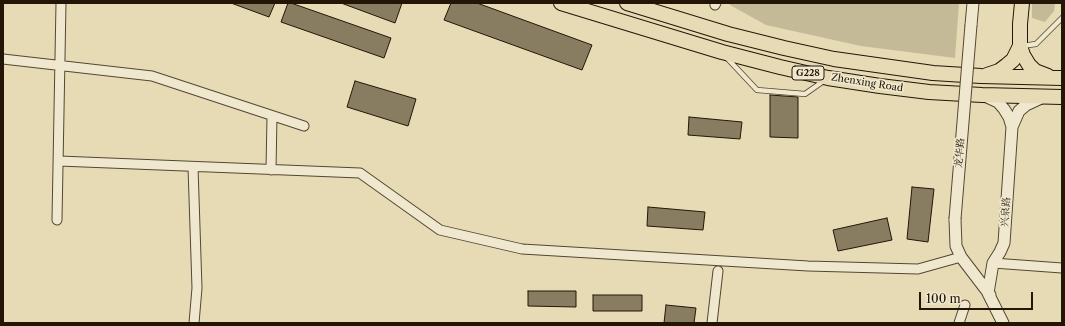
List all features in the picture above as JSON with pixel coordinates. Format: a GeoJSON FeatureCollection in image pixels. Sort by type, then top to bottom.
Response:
{"type":"FeatureCollection","features":[{"type":"Feature","properties":{"kind":"highway","name":"Zhenxing Road"},"geometry":{"type":"LineString","coordinates":[[561,3],[722,52],[828,78],[930,92],[1044,98],[1062,97]]}},
{"type":"Feature","properties":{"kind":"highway","name":"Zhenxing Road"},"geometry":{"type":"LineString","coordinates":[[627,3],[728,34],[834,59],[926,72],[981,76],[1058,78]]}},
{"type":"Feature","properties":{"kind":"highway"},"geometry":{"type":"LineString","coordinates":[[1022,3],[1020,46],[1023,55],[1035,71],[1058,78]]}},
{"type":"Feature","properties":{"kind":"highway"},"geometry":{"type":"LineString","coordinates":[[981,76],[999,71],[1007,66],[1013,60],[1020,46]]}},
{"type":"Feature","properties":{"kind":"street"},"geometry":{"type":"LineString","coordinates":[[57,220],[61,3]]}},
{"type":"Feature","properties":{"kind":"street","name":"龙华路"},"geometry":{"type":"LineString","coordinates":[[973,3],[955,219],[956,246],[961,258],[988,293]]}},
{"type":"Feature","properties":{"kind":"street"},"geometry":{"type":"LineString","coordinates":[[3,59],[152,76],[304,126]]}},
{"type":"Feature","properties":{"kind":"street"},"geometry":{"type":"LineString","coordinates":[[982,95],[998,102],[1009,117],[1012,127]]}},
{"type":"Feature","properties":{"kind":"street"},"geometry":{"type":"LineString","coordinates":[[1012,127],[1019,111],[1026,104],[1044,98]]}},
{"type":"Feature","properties":{"kind":"street"},"geometry":{"type":"LineString","coordinates":[[271,170],[272,116]]}},
{"type":"Feature","properties":{"kind":"street","name":"兴泉路"},"geometry":{"type":"LineString","coordinates":[[988,293],[993,263],[1004,243],[1012,127]]}},
{"type":"Feature","properties":{"kind":"street"},"geometry":{"type":"LineString","coordinates":[[58,161],[360,173],[440,230],[522,249],[808,266],[918,269],[961,258]]}},
{"type":"Feature","properties":{"kind":"street"},"geometry":{"type":"LineString","coordinates":[[193,167],[197,288],[194,323]]}},
{"type":"Feature","properties":{"kind":"street"},"geometry":{"type":"LineString","coordinates":[[993,263],[1062,268]]}},
{"type":"Feature","properties":{"kind":"street"},"geometry":{"type":"LineString","coordinates":[[712,323],[718,271]]}},
{"type":"Feature","properties":{"kind":"street"},"geometry":{"type":"LineString","coordinates":[[988,293],[1002,323]]}},
{"type":"Feature","properties":{"kind":"street"},"geometry":{"type":"LineString","coordinates":[[988,293],[1007,314],[1011,323]]}},
{"type":"Feature","properties":{"kind":"street"},"geometry":{"type":"LineString","coordinates":[[959,323],[965,305]]}},
{"type":"Feature","properties":{"kind":"lane"},"geometry":{"type":"LineString","coordinates":[[1020,46],[1036,44],[1062,18]]}},
{"type":"Feature","properties":{"kind":"lane"},"geometry":{"type":"LineString","coordinates":[[722,52],[757,90],[806,94],[828,78]]}},
{"type":"Feature","properties":{"kind":"shaded area"},"geometry":{"type":"Polygon","coordinates":[[[730,3],[959,3],[955,58],[861,46],[766,25],[730,5],[730,3]]]}},
{"type":"Feature","properties":{"kind":"shaded area"},"geometry":{"type":"Polygon","coordinates":[[[1032,3],[1055,3],[1054,11],[1045,22],[1032,18],[1032,3]]]}},
{"type":"Feature","properties":{"kind":"building"},"geometry":{"type":"Polygon","coordinates":[[[231,3],[275,3],[269,17],[231,3]]]}},
{"type":"Feature","properties":{"kind":"building"},"geometry":{"type":"Polygon","coordinates":[[[288,3],[391,38],[384,58],[281,22],[288,3]]]}},
{"type":"Feature","properties":{"kind":"building"},"geometry":{"type":"Polygon","coordinates":[[[341,3],[402,3],[395,23],[341,3]]]}},
{"type":"Feature","properties":{"kind":"building"},"geometry":{"type":"Polygon","coordinates":[[[451,3],[477,3],[592,45],[582,70],[444,20],[451,3]]]}},
{"type":"Feature","properties":{"kind":"building"},"geometry":{"type":"Polygon","coordinates":[[[355,81],[416,99],[408,126],[347,107],[355,81]]]}},
{"type":"Feature","properties":{"kind":"building"},"geometry":{"type":"Polygon","coordinates":[[[770,95],[798,97],[798,138],[770,137],[770,95]]]}},
{"type":"Feature","properties":{"kind":"building"},"geometry":{"type":"Polygon","coordinates":[[[689,117],[742,122],[740,139],[688,135],[689,117]]]}},
{"type":"Feature","properties":{"kind":"building"},"geometry":{"type":"Polygon","coordinates":[[[912,187],[934,189],[928,242],[907,239],[912,187]]]}},
{"type":"Feature","properties":{"kind":"building"},"geometry":{"type":"Polygon","coordinates":[[[648,207],[705,212],[703,230],[647,226],[648,207]]]}},
{"type":"Feature","properties":{"kind":"building"},"geometry":{"type":"Polygon","coordinates":[[[887,218],[892,240],[838,251],[833,230],[887,218]]]}},
{"type":"Feature","properties":{"kind":"building"},"geometry":{"type":"Polygon","coordinates":[[[528,291],[576,291],[576,307],[528,306],[528,291]]]}},
{"type":"Feature","properties":{"kind":"building"},"geometry":{"type":"Polygon","coordinates":[[[593,295],[642,295],[642,311],[593,311],[593,295]]]}},
{"type":"Feature","properties":{"kind":"building"},"geometry":{"type":"Polygon","coordinates":[[[666,305],[696,308],[694,323],[664,323],[666,305]]]}}]}
